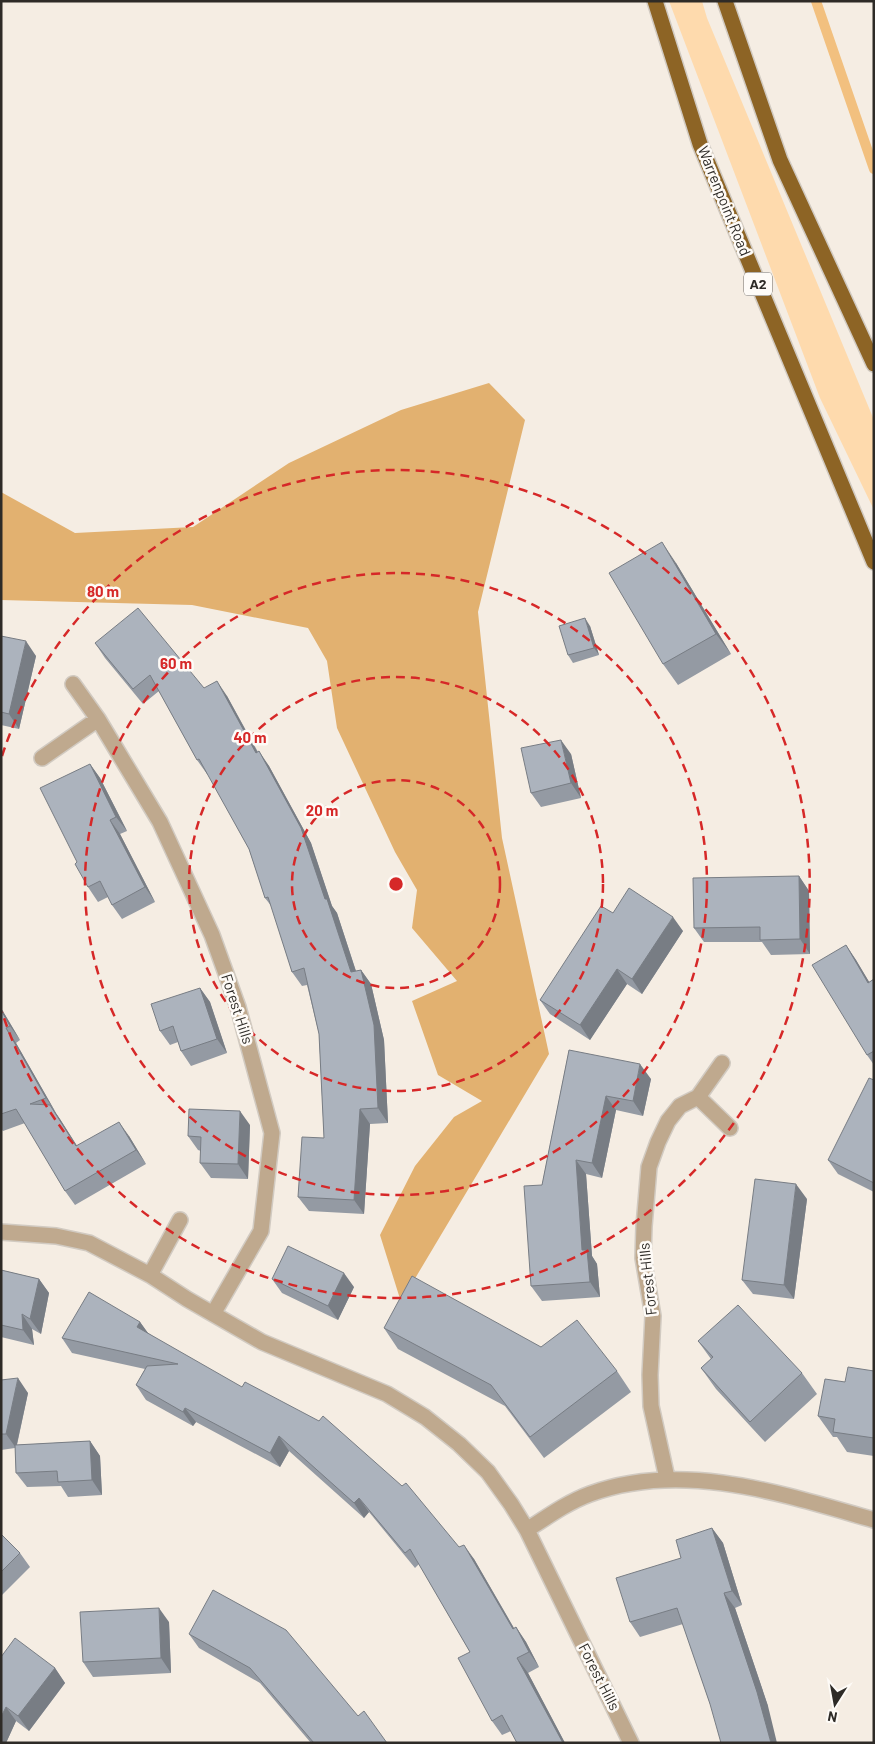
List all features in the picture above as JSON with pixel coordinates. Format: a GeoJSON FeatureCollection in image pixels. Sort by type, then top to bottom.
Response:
{"type":"FeatureCollection","features":[{"type":"Feature","properties":{"kind":"highway","name":"Warrenpoint Road"},"geometry":{"type":"LineString","coordinates":[[655,1],[700,144],[874,562]]}},
{"type":"Feature","properties":{"kind":"highway"},"geometry":{"type":"LineString","coordinates":[[726,1],[780,160],[874,364]]}},
{"type":"Feature","properties":{"kind":"street","name":"Forest Hills"},"geometry":{"type":"LineString","coordinates":[[73,684],[98,719],[160,822],[212,935],[238,1007],[272,1133],[261,1231],[213,1314]]}},
{"type":"Feature","properties":{"kind":"street"},"geometry":{"type":"LineString","coordinates":[[42,758],[98,719]]}},
{"type":"Feature","properties":{"kind":"street"},"geometry":{"type":"LineString","coordinates":[[722,1063],[698,1097],[730,1128]]}},
{"type":"Feature","properties":{"kind":"street","name":"Forest Hills"},"geometry":{"type":"LineString","coordinates":[[668,1478],[651,1406],[652,1316],[643,1258],[646,1195],[649,1166],[668,1121],[680,1106],[698,1097]]}},
{"type":"Feature","properties":{"kind":"street"},"geometry":{"type":"LineString","coordinates":[[150,1275],[180,1220]]}},
{"type":"Feature","properties":{"kind":"street","name":"Forest Hills"},"geometry":{"type":"LineString","coordinates":[[1,1232],[56,1236],[89,1243],[150,1275],[262,1342],[387,1394],[425,1417],[459,1444],[488,1472],[527,1530],[631,1743]]}},
{"type":"Feature","properties":{"kind":"street"},"geometry":{"type":"LineString","coordinates":[[527,1530],[588,1494],[618,1485],[668,1478],[732,1484],[774,1493],[874,1520]]}},
{"type":"Feature","properties":{"kind":"shaded area"},"geometry":{"type":"Polygon","coordinates":[[[669,1],[702,1],[707,18],[874,420],[874,510],[820,398],[669,1]]]}},
{"type":"Feature","properties":{"kind":"shaded area"},"geometry":{"type":"Polygon","coordinates":[[[489,383],[525,420],[478,612],[502,838],[549,1054],[401,1302],[380,1235],[415,1166],[454,1117],[482,1101],[438,1075],[412,1001],[457,981],[412,928],[417,890],[395,852],[337,728],[327,661],[308,628],[192,605],[1,600],[1,492],[75,533],[193,527],[289,463],[401,410],[489,383]]]}},
{"type":"Feature","properties":{"kind":"building"},"geometry":{"type":"Polygon","coordinates":[[[662,542],[716,634],[663,664],[609,573],[662,542]]]}},
{"type":"Feature","properties":{"kind":"building"},"geometry":{"type":"Polygon","coordinates":[[[138,608],[204,688],[217,681],[256,753],[259,751],[301,828],[351,972],[361,970],[374,1025],[378,1108],[360,1109],[354,1200],[298,1197],[302,1137],[324,1138],[319,1034],[304,968],[292,972],[268,897],[265,898],[249,849],[150,675],[133,689],[95,643],[138,608]]]}},
{"type":"Feature","properties":{"kind":"building"},"geometry":{"type":"Polygon","coordinates":[[[585,618],[594,648],[568,655],[559,626],[585,618]]]}},
{"type":"Feature","properties":{"kind":"building"},"geometry":{"type":"Polygon","coordinates":[[[1,636],[26,641],[9,714],[1,712],[1,636]]]}},
{"type":"Feature","properties":{"kind":"building"},"geometry":{"type":"Polygon","coordinates":[[[561,740],[571,783],[531,793],[521,748],[561,740]]]}},
{"type":"Feature","properties":{"kind":"building"},"geometry":{"type":"Polygon","coordinates":[[[90,764],[116,817],[110,820],[145,887],[112,905],[100,881],[88,887],[75,864],[77,862],[40,788],[90,764]]]}},
{"type":"Feature","properties":{"kind":"building"},"geometry":{"type":"Polygon","coordinates":[[[799,876],[800,939],[760,940],[760,927],[694,928],[693,878],[799,876]]]}},
{"type":"Feature","properties":{"kind":"building"},"geometry":{"type":"Polygon","coordinates":[[[629,888],[673,917],[632,979],[617,969],[580,1025],[540,1000],[601,906],[613,913],[629,888]]]}},
{"type":"Feature","properties":{"kind":"building"},"geometry":{"type":"Polygon","coordinates":[[[846,945],[868,983],[874,979],[874,1051],[867,1055],[812,965],[846,945]]]}},
{"type":"Feature","properties":{"kind":"building"},"geometry":{"type":"Polygon","coordinates":[[[200,988],[217,1039],[181,1051],[173,1026],[160,1031],[151,1004],[200,988]]]}},
{"type":"Feature","properties":{"kind":"building"},"geometry":{"type":"Polygon","coordinates":[[[1,1010],[10,1026],[6,1028],[46,1098],[30,1104],[50,1105],[76,1146],[119,1122],[136,1150],[65,1191],[16,1109],[1,1114],[1,1010]]]}},
{"type":"Feature","properties":{"kind":"building"},"geometry":{"type":"Polygon","coordinates":[[[569,1050],[640,1064],[633,1101],[606,1096],[592,1163],[576,1160],[582,1250],[587,1250],[590,1282],[531,1286],[524,1186],[542,1185],[569,1050]]]}},
{"type":"Feature","properties":{"kind":"building"},"geometry":{"type":"Polygon","coordinates":[[[869,1078],[874,1080],[874,1183],[828,1160],[869,1078]]]}},
{"type":"Feature","properties":{"kind":"building"},"geometry":{"type":"Polygon","coordinates":[[[189,1109],[240,1111],[238,1164],[200,1163],[201,1137],[188,1136],[189,1109]]]}},
{"type":"Feature","properties":{"kind":"building"},"geometry":{"type":"Polygon","coordinates":[[[755,1179],[796,1184],[784,1285],[742,1280],[755,1179]]]}},
{"type":"Feature","properties":{"kind":"building"},"geometry":{"type":"Polygon","coordinates":[[[288,1246],[344,1273],[328,1306],[272,1279],[288,1246]]]}},
{"type":"Feature","properties":{"kind":"building"},"geometry":{"type":"Polygon","coordinates":[[[1,1270],[39,1279],[30,1319],[22,1314],[23,1330],[1,1325],[1,1270]]]}},
{"type":"Feature","properties":{"kind":"building"},"geometry":{"type":"Polygon","coordinates":[[[412,1276],[541,1347],[577,1320],[617,1371],[530,1437],[491,1385],[384,1328],[412,1276]]]}},
{"type":"Feature","properties":{"kind":"building"},"geometry":{"type":"Polygon","coordinates":[[[89,1292],[140,1322],[137,1327],[242,1387],[245,1382],[319,1421],[323,1416],[402,1486],[406,1483],[459,1547],[464,1545],[513,1629],[516,1627],[529,1652],[517,1658],[563,1743],[517,1743],[502,1715],[492,1721],[458,1658],[470,1652],[410,1549],[405,1553],[359,1498],[354,1503],[279,1436],[270,1453],[185,1408],[183,1412],[136,1385],[147,1366],[178,1364],[62,1338],[89,1292]]]}},
{"type":"Feature","properties":{"kind":"building"},"geometry":{"type":"Polygon","coordinates":[[[738,1305],[802,1373],[750,1422],[701,1368],[713,1357],[698,1341],[738,1305]]]}},
{"type":"Feature","properties":{"kind":"building"},"geometry":{"type":"Polygon","coordinates":[[[848,1367],[874,1371],[874,1438],[833,1432],[835,1419],[818,1416],[825,1379],[845,1382],[848,1367]]]}},
{"type":"Feature","properties":{"kind":"building"},"geometry":{"type":"Polygon","coordinates":[[[18,1378],[6,1434],[1,1434],[1,1380],[18,1378]]]}},
{"type":"Feature","properties":{"kind":"building"},"geometry":{"type":"Polygon","coordinates":[[[90,1441],[92,1480],[58,1482],[57,1471],[16,1473],[15,1445],[90,1441]]]}},
{"type":"Feature","properties":{"kind":"building"},"geometry":{"type":"Polygon","coordinates":[[[712,1528],[732,1591],[724,1593],[757,1692],[771,1743],[721,1743],[710,1704],[677,1608],[630,1622],[616,1578],[681,1558],[676,1540],[712,1528]]]}},
{"type":"Feature","properties":{"kind":"building"},"geometry":{"type":"Polygon","coordinates":[[[1,1534],[20,1553],[1,1572],[1,1534]]]}},
{"type":"Feature","properties":{"kind":"building"},"geometry":{"type":"Polygon","coordinates":[[[213,1590],[286,1630],[358,1716],[364,1711],[387,1743],[314,1743],[250,1668],[189,1634],[213,1590]]]}},
{"type":"Feature","properties":{"kind":"building"},"geometry":{"type":"Polygon","coordinates":[[[159,1608],[161,1658],[83,1662],[80,1612],[159,1608]]]}},
{"type":"Feature","properties":{"kind":"building"},"geometry":{"type":"Polygon","coordinates":[[[15,1638],[55,1668],[18,1716],[6,1707],[1,1717],[1,1657],[15,1638]]]}},
{"type":"Feature","properties":{"kind":"waterway"},"geometry":{"type":"LineString","coordinates":[[816,1],[874,169]]}}]}
